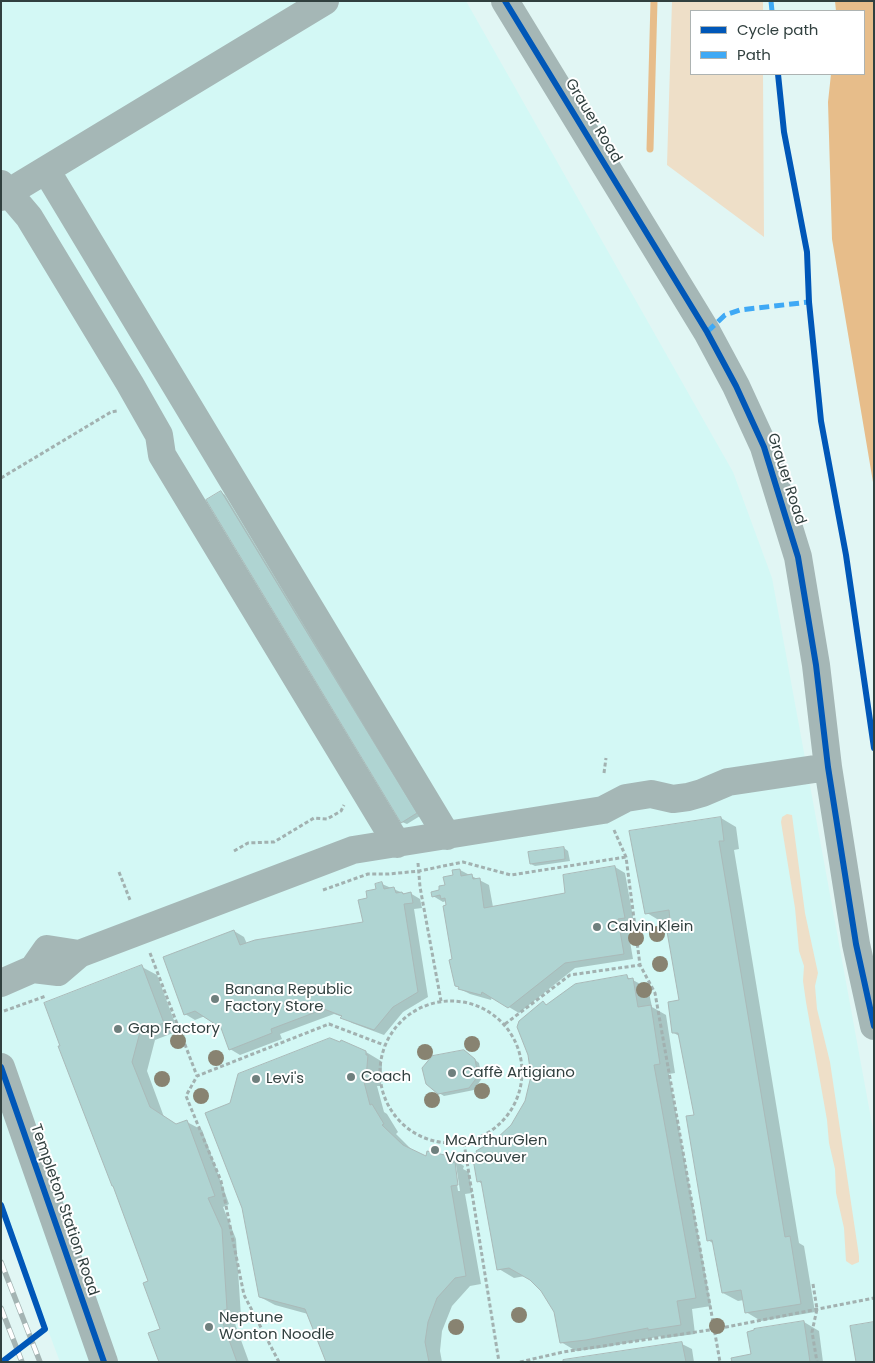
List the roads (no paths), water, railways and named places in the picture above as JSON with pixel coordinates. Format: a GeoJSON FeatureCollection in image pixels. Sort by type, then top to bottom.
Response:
{"type":"FeatureCollection","features":[{"type":"Feature","properties":{"kind":"street"},"geometry":{"type":"LineString","coordinates":[[325,1],[46,170],[4,191],[29,218],[159,435],[162,455],[363,788],[407,849]]}},
{"type":"Feature","properties":{"kind":"street","name":"Grauer Road"},"geometry":{"type":"LineString","coordinates":[[505,1],[707,332],[736,386],[764,447],[798,557],[816,664],[828,766],[856,944],[874,1026]]}},
{"type":"Feature","properties":{"kind":"street"},"geometry":{"type":"LineString","coordinates":[[46,170],[447,836]]}},
{"type":"Feature","properties":{"kind":"street"},"geometry":{"type":"LineString","coordinates":[[1,983],[33,970],[47,949],[79,954],[353,850],[407,849],[447,836],[603,810],[626,798],[651,794],[673,799],[688,797],[728,782],[828,766]]}},
{"type":"Feature","properties":{"kind":"street","name":"Templeton Station Road"},"geometry":{"type":"LineString","coordinates":[[1,1067],[104,1362]]}},
{"type":"Feature","properties":{"kind":"waterway"},"geometry":{"type":"LineString","coordinates":[[650,149],[654,1]]}},
{"type":"Feature","properties":{"kind":"railway"},"geometry":{"type":"LineString","coordinates":[[1,1262],[40,1362]]}},
{"type":"Feature","properties":{"kind":"railway"},"geometry":{"type":"LineString","coordinates":[[1,1308],[22,1362]]}},
{"type":"Feature","properties":{"kind":"place","name":"Calvin Klein"},"geometry":{"type":"Point","coordinates":[597,927]}},
{"type":"Feature","properties":{"kind":"place","name":"Banana Republic Factory Store"},"geometry":{"type":"Point","coordinates":[215,999]}},
{"type":"Feature","properties":{"kind":"place","name":"Gap Factory"},"geometry":{"type":"Point","coordinates":[118,1029]}},
{"type":"Feature","properties":{"kind":"place","name":"Caffè Artigiano"},"geometry":{"type":"Point","coordinates":[452,1073]}},
{"type":"Feature","properties":{"kind":"place","name":"Coach"},"geometry":{"type":"Point","coordinates":[351,1077]}},
{"type":"Feature","properties":{"kind":"place","name":"Levi's"},"geometry":{"type":"Point","coordinates":[256,1079]}},
{"type":"Feature","properties":{"kind":"place","name":"McArthurGlen Vancouver"},"geometry":{"type":"Point","coordinates":[435,1150]}},
{"type":"Feature","properties":{"kind":"place","name":"Neptune Wonton Noodle"},"geometry":{"type":"Point","coordinates":[209,1327]}}]}
